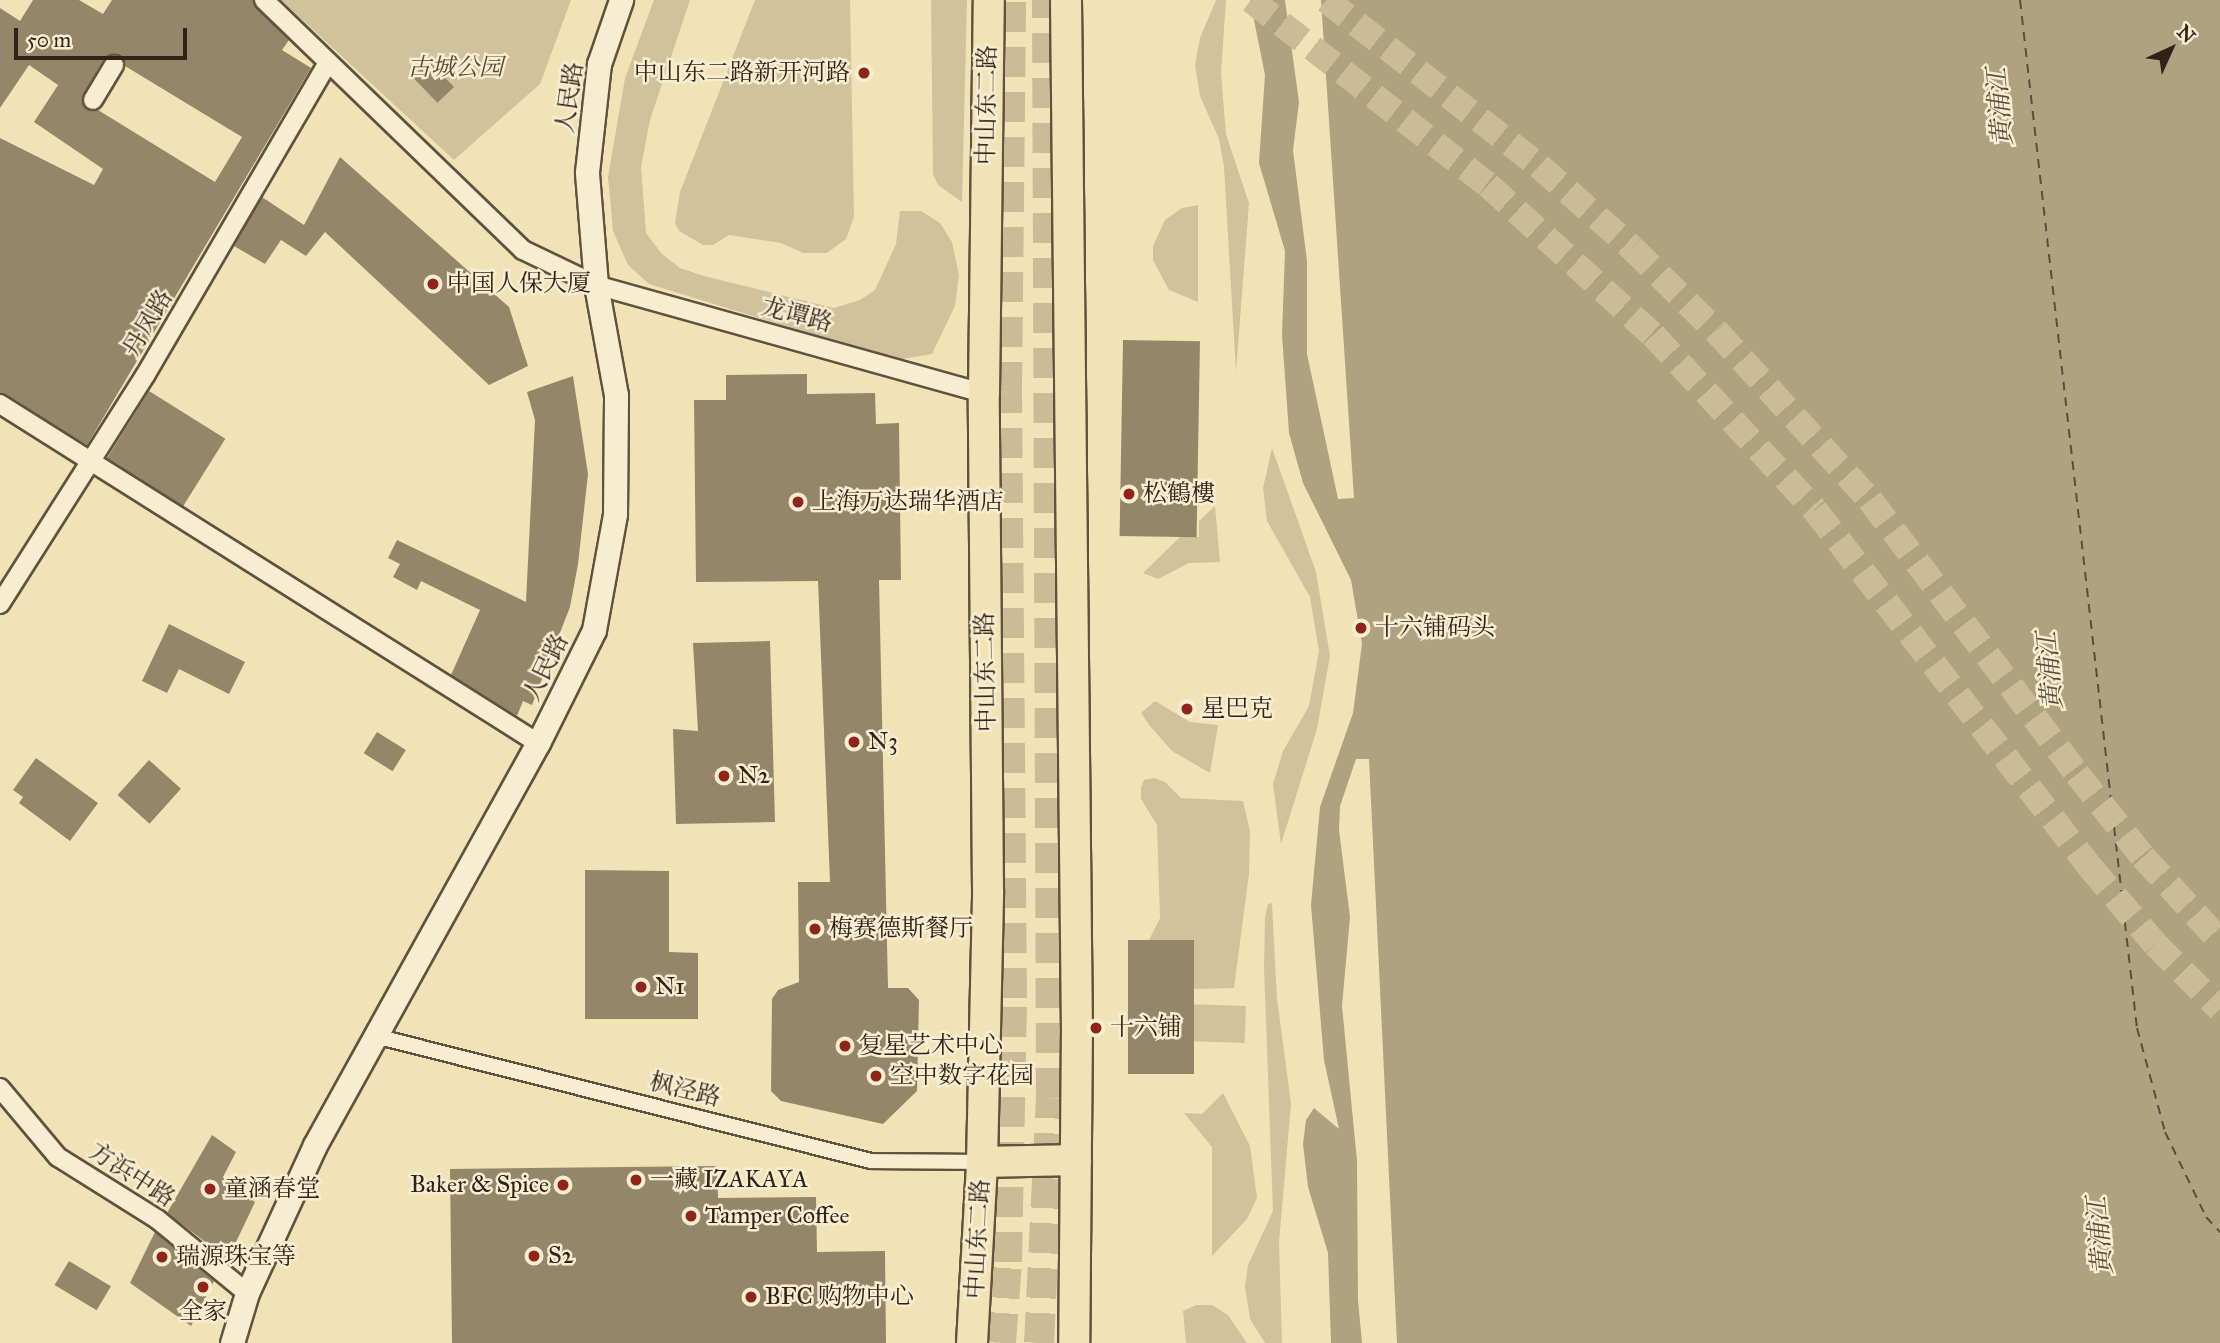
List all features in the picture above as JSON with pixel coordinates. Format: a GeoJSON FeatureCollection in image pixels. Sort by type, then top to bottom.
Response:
{"type":"FeatureCollection","features":[{"type":"Feature","properties":{"kind":"main road","name":"中山东二路"},"geometry":{"type":"LineString","coordinates":[[972,1343],[982,1162],[988,890],[984,393],[989,0]]}},
{"type":"Feature","properties":{"kind":"main road"},"geometry":{"type":"LineString","coordinates":[[1066,0],[1076,1160],[1074,1343]]}},
{"type":"Feature","properties":{"kind":"main road"},"geometry":{"type":"LineString","coordinates":[[982,1162],[1076,1160]]}},
{"type":"Feature","properties":{"kind":"street","name":"龙谭路"},"geometry":{"type":"LineString","coordinates":[[264,0],[523,250],[596,285],[984,393]]}},
{"type":"Feature","properties":{"kind":"street","name":"人民路"},"geometry":{"type":"LineString","coordinates":[[233,1343],[247,1293],[315,1145],[379,1037],[538,743],[594,630],[615,514],[616,396],[596,285],[587,172],[599,64],[621,0]]}},
{"type":"Feature","properties":{"kind":"street","name":"丹凤路"},"geometry":{"type":"LineString","coordinates":[[0,604],[146,374],[328,62]]}},
{"type":"Feature","properties":{"kind":"street"},"geometry":{"type":"LineString","coordinates":[[93,100],[114,65]]}},
{"type":"Feature","properties":{"kind":"street"},"geometry":{"type":"LineString","coordinates":[[0,404],[538,743]]}},
{"type":"Feature","properties":{"kind":"street","name":"枫泾路"},"geometry":{"type":"LineString","coordinates":[[379,1037],[871,1161],[982,1162]]}},
{"type":"Feature","properties":{"kind":"street","name":"方浜中路"},"geometry":{"type":"LineString","coordinates":[[0,1088],[58,1157],[157,1219],[247,1293]]}},
{"type":"Feature","properties":{"kind":"green space","name":"古城公园"},"geometry":{"type":"Polygon","coordinates":[[[281,0],[571,0],[540,84],[454,160],[281,0]]]}},
{"type":"Feature","properties":{"kind":"green space"},"geometry":{"type":"Polygon","coordinates":[[[654,0],[690,0],[650,120],[641,167],[646,233],[662,254],[680,268],[704,276],[834,308],[860,300],[875,290],[896,244],[900,211],[921,211],[940,223],[952,242],[959,275],[955,306],[932,354],[896,360],[649,284],[628,265],[613,231],[608,177],[625,78],[654,0]]]}},
{"type":"Feature","properties":{"kind":"green space"},"geometry":{"type":"Polygon","coordinates":[[[755,0],[850,0],[854,217],[846,239],[827,253],[803,253],[781,243],[729,235],[713,245],[703,245],[679,231],[675,223],[680,192],[755,0]]]}},
{"type":"Feature","properties":{"kind":"green space"},"geometry":{"type":"Polygon","coordinates":[[[931,0],[967,0],[962,202],[938,185],[933,174],[931,0]]]}},
{"type":"Feature","properties":{"kind":"green space"},"geometry":{"type":"Polygon","coordinates":[[[1216,0],[1226,0],[1221,73],[1226,134],[1249,203],[1236,372],[1224,167],[1219,139],[1200,96],[1195,65],[1200,38],[1216,0]]]}},
{"type":"Feature","properties":{"kind":"green space"},"geometry":{"type":"Polygon","coordinates":[[[1198,205],[1198,302],[1169,290],[1153,260],[1153,246],[1165,220],[1182,208],[1198,205]]]}},
{"type":"Feature","properties":{"kind":"green space"},"geometry":{"type":"Polygon","coordinates":[[[1272,448],[1316,572],[1330,656],[1317,729],[1281,844],[1273,784],[1283,751],[1309,706],[1319,651],[1310,597],[1267,521],[1263,488],[1272,448]]]}},
{"type":"Feature","properties":{"kind":"green space"},"geometry":{"type":"Polygon","coordinates":[[[1215,506],[1220,562],[1189,563],[1158,579],[1143,573],[1180,537],[1199,537],[1199,521],[1215,506]]]}},
{"type":"Feature","properties":{"kind":"green space"},"geometry":{"type":"Polygon","coordinates":[[[1155,701],[1190,722],[1218,725],[1210,773],[1172,751],[1150,726],[1141,713],[1155,701]]]}},
{"type":"Feature","properties":{"kind":"green space"},"geometry":{"type":"Polygon","coordinates":[[[1154,778],[1165,782],[1181,798],[1243,801],[1250,831],[1249,874],[1234,988],[1194,989],[1194,940],[1149,940],[1160,918],[1157,825],[1141,799],[1141,788],[1144,780],[1154,778]]]}},
{"type":"Feature","properties":{"kind":"green space"},"geometry":{"type":"Polygon","coordinates":[[[1272,903],[1277,998],[1291,1104],[1279,1242],[1282,1343],[1265,1343],[1250,1319],[1245,1287],[1248,1265],[1273,1211],[1264,968],[1265,917],[1268,904],[1272,903]]]}},
{"type":"Feature","properties":{"kind":"green space"},"geometry":{"type":"Polygon","coordinates":[[[1194,1004],[1246,1006],[1245,1043],[1193,1041],[1194,1004]]]}},
{"type":"Feature","properties":{"kind":"green space"},"geometry":{"type":"Polygon","coordinates":[[[1223,1093],[1250,1146],[1257,1198],[1247,1219],[1212,1256],[1212,1147],[1184,1113],[1202,1114],[1223,1093]]]}},
{"type":"Feature","properties":{"kind":"green space"},"geometry":{"type":"Polygon","coordinates":[[[1196,1305],[1212,1305],[1228,1315],[1247,1343],[1186,1343],[1183,1311],[1196,1305]]]}},
{"type":"Feature","properties":{"kind":"water","name":"黄浦江"},"geometry":{"type":"Polygon","coordinates":[[[1250,0],[2220,0],[2220,1343],[1331,1343],[1328,1253],[1308,1187],[1303,1144],[1306,1120],[1314,1108],[1339,1129],[1324,1060],[1311,905],[1320,807],[1353,713],[1362,644],[1351,580],[1303,483],[1289,433],[1282,335],[1285,251],[1259,163],[1265,75],[1250,0]]]}},
{"type":"Feature","properties":{"kind":"pier"},"geometry":{"type":"Polygon","coordinates":[[[1285,0],[1321,0],[1354,498],[1338,499],[1307,354],[1307,261],[1293,150],[1299,102],[1285,0]]]}},
{"type":"Feature","properties":{"kind":"pier"},"geometry":{"type":"Polygon","coordinates":[[[1356,759],[1369,759],[1397,1343],[1362,1343],[1358,1300],[1357,1161],[1342,1006],[1350,917],[1339,830],[1340,806],[1356,759]]]}},
{"type":"Feature","properties":{"kind":"building"},"geometry":{"type":"Polygon","coordinates":[[[33,0],[79,0],[103,14],[112,0],[253,0],[289,40],[282,50],[311,68],[87,445],[0,393],[0,138],[94,185],[103,169],[34,122],[58,85],[29,65],[0,108],[0,8],[20,21],[33,0]],[[115,54],[104,59],[83,95],[83,106],[98,110],[215,182],[242,137],[125,66],[115,54]]]}},
{"type":"Feature","properties":{"kind":"building"},"geometry":{"type":"Polygon","coordinates":[[[429,61],[454,87],[437,103],[412,77],[429,61]]]}},
{"type":"Feature","properties":{"kind":"building","name":"中国人保大厦"},"geometry":{"type":"Polygon","coordinates":[[[340,157],[509,307],[528,366],[489,385],[325,232],[306,256],[281,240],[265,264],[234,246],[262,197],[304,225],[340,157]]]}},
{"type":"Feature","properties":{"kind":"building"},"geometry":{"type":"Polygon","coordinates":[[[1123,340],[1200,341],[1197,537],[1120,536],[1123,340]]]}},
{"type":"Feature","properties":{"kind":"building"},"geometry":{"type":"Polygon","coordinates":[[[807,374],[807,394],[875,393],[876,424],[899,423],[901,580],[879,580],[888,988],[908,988],[919,1000],[917,1091],[883,1124],[781,1101],[771,1091],[772,999],[778,990],[799,982],[798,882],[830,882],[818,581],[696,582],[694,400],[726,400],[726,375],[807,374]]]}},
{"type":"Feature","properties":{"kind":"building"},"geometry":{"type":"Polygon","coordinates":[[[573,376],[588,474],[578,564],[570,607],[532,705],[523,701],[517,716],[451,675],[480,610],[421,581],[417,590],[393,577],[400,564],[388,558],[397,540],[526,602],[535,420],[527,392],[573,376]]]}},
{"type":"Feature","properties":{"kind":"building"},"geometry":{"type":"Polygon","coordinates":[[[149,391],[225,439],[183,507],[107,459],[149,391]]]}},
{"type":"Feature","properties":{"kind":"building"},"geometry":{"type":"Polygon","coordinates":[[[169,624],[245,662],[229,694],[179,669],[167,693],[142,681],[169,624]]]}},
{"type":"Feature","properties":{"kind":"building"},"geometry":{"type":"Polygon","coordinates":[[[770,641],[775,822],[676,824],[673,729],[698,731],[693,643],[770,641]]]}},
{"type":"Feature","properties":{"kind":"building"},"geometry":{"type":"Polygon","coordinates":[[[377,732],[406,750],[393,771],[364,753],[377,732]]]}},
{"type":"Feature","properties":{"kind":"building"},"geometry":{"type":"Polygon","coordinates":[[[36,758],[98,803],[70,841],[19,803],[23,797],[13,790],[36,758]]]}},
{"type":"Feature","properties":{"kind":"building"},"geometry":{"type":"Polygon","coordinates":[[[149,760],[181,789],[150,824],[118,795],[149,760]]]}},
{"type":"Feature","properties":{"kind":"building"},"geometry":{"type":"Polygon","coordinates":[[[585,870],[669,871],[669,952],[698,953],[698,1019],[585,1019],[585,870]]]}},
{"type":"Feature","properties":{"kind":"building"},"geometry":{"type":"Polygon","coordinates":[[[1128,940],[1194,940],[1194,1074],[1128,1074],[1128,940]]]}},
{"type":"Feature","properties":{"kind":"building","name":"童涵春堂"},"geometry":{"type":"Polygon","coordinates":[[[212,1135],[236,1152],[223,1177],[255,1202],[228,1259],[167,1213],[212,1135]]]}},
{"type":"Feature","properties":{"kind":"building"},"geometry":{"type":"Polygon","coordinates":[[[717,1166],[718,1198],[816,1197],[817,1252],[885,1251],[886,1343],[452,1343],[450,1169],[717,1166]]]}},
{"type":"Feature","properties":{"kind":"building","name":"瑞源珠宝等"},"geometry":{"type":"Polygon","coordinates":[[[155,1232],[214,1281],[191,1326],[130,1283],[155,1232]]]}},
{"type":"Feature","properties":{"kind":"building"},"geometry":{"type":"Polygon","coordinates":[[[69,1261],[111,1286],[97,1310],[55,1285],[69,1261]]]}},
{"type":"Feature","properties":{"kind":"ferry route"},"geometry":{"type":"LineString","coordinates":[[2020,0],[2137,1028],[2165,1132],[2206,1217],[2220,1232]]}},
{"type":"Feature","properties":{"kind":"tunnel"},"geometry":{"type":"LineString","coordinates":[[1001,1343],[1007,1262],[1012,998],[1007,392],[1011,0]]}},
{"type":"Feature","properties":{"kind":"tunnel"},"geometry":{"type":"LineString","coordinates":[[1039,1343],[1051,1098],[1047,0]]}},
{"type":"Feature","properties":{"kind":"tunnel"},"geometry":{"type":"LineString","coordinates":[[1251,0],[1488,185],[1653,335],[1815,510],[2090,867],[2155,944],[2220,1009]]}},
{"type":"Feature","properties":{"kind":"tunnel"},"geometry":{"type":"LineString","coordinates":[[1326,0],[1539,166],[1632,248],[1716,331],[1870,500],[2077,774],[2143,857],[2220,941]]}},
{"type":"Feature","properties":{"kind":"place","name":"中山东二路新开河路"},"geometry":{"type":"Point","coordinates":[864,73]}},
{"type":"Feature","properties":{"kind":"place","name":"中国人保大厦"},"geometry":{"type":"Point","coordinates":[433,284]}},
{"type":"Feature","properties":{"kind":"place","name":"松鶴樓"},"geometry":{"type":"Point","coordinates":[1129,494]}},
{"type":"Feature","properties":{"kind":"place","name":"上海万达瑞华酒店"},"geometry":{"type":"Point","coordinates":[798,502]}},
{"type":"Feature","properties":{"kind":"place","name":"十六铺码头"},"geometry":{"type":"Point","coordinates":[1361,628]}},
{"type":"Feature","properties":{"kind":"place","name":"星巴克"},"geometry":{"type":"Point","coordinates":[1187,709]}},
{"type":"Feature","properties":{"kind":"place","name":"N3"},"geometry":{"type":"Point","coordinates":[854,742]}},
{"type":"Feature","properties":{"kind":"place","name":"N2"},"geometry":{"type":"Point","coordinates":[724,776]}},
{"type":"Feature","properties":{"kind":"place","name":"梅赛德斯餐厅"},"geometry":{"type":"Point","coordinates":[815,929]}},
{"type":"Feature","properties":{"kind":"place","name":"N1"},"geometry":{"type":"Point","coordinates":[641,987]}},
{"type":"Feature","properties":{"kind":"place","name":"十六铺"},"geometry":{"type":"Point","coordinates":[1096,1028]}},
{"type":"Feature","properties":{"kind":"place","name":"复星艺术中心"},"geometry":{"type":"Point","coordinates":[845,1046]}},
{"type":"Feature","properties":{"kind":"place","name":"空中数字花园"},"geometry":{"type":"Point","coordinates":[876,1076]}},
{"type":"Feature","properties":{"kind":"place","name":"一藏 IZAKAYA"},"geometry":{"type":"Point","coordinates":[636,1180]}},
{"type":"Feature","properties":{"kind":"place","name":"Baker & Spice"},"geometry":{"type":"Point","coordinates":[563,1185]}},
{"type":"Feature","properties":{"kind":"place","name":"童涵春堂"},"geometry":{"type":"Point","coordinates":[210,1189]}},
{"type":"Feature","properties":{"kind":"place","name":"Tamper Coffee"},"geometry":{"type":"Point","coordinates":[691,1216]}},
{"type":"Feature","properties":{"kind":"place","name":"S2"},"geometry":{"type":"Point","coordinates":[534,1256]}},
{"type":"Feature","properties":{"kind":"place","name":"瑞源珠宝等"},"geometry":{"type":"Point","coordinates":[162,1257]}},
{"type":"Feature","properties":{"kind":"place","name":"全家"},"geometry":{"type":"Point","coordinates":[203,1287]}},
{"type":"Feature","properties":{"kind":"place","name":"BFC 购物中心"},"geometry":{"type":"Point","coordinates":[751,1297]}}]}
